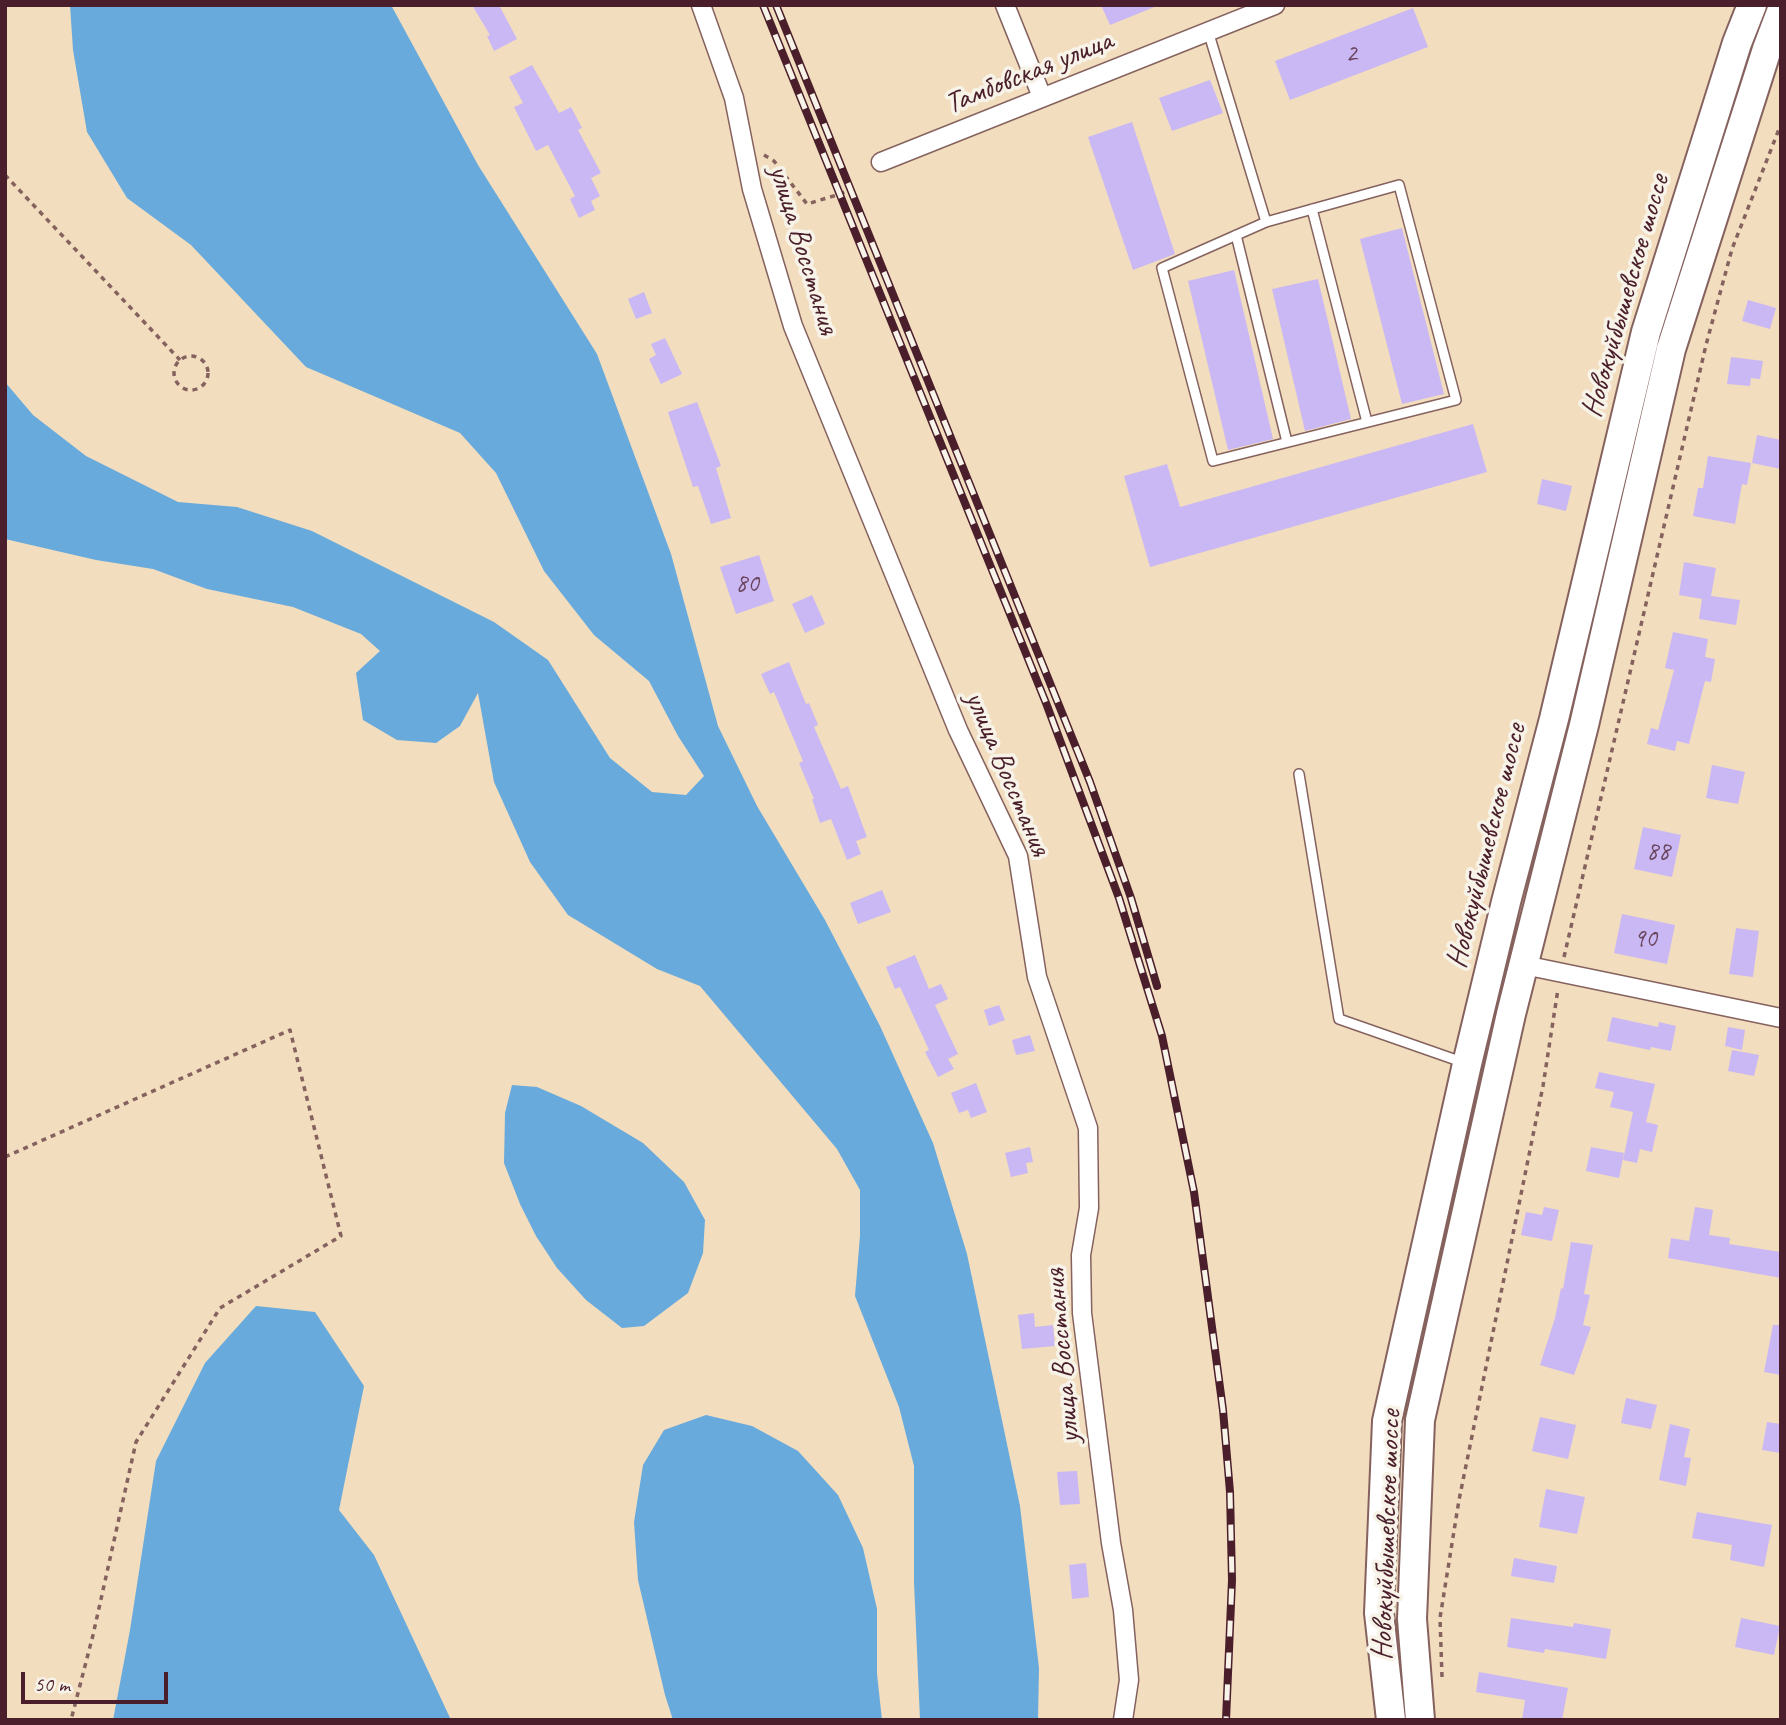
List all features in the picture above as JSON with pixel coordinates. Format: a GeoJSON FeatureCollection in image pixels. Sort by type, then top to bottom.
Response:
{"type":"FeatureCollection","features":[{"type":"Feature","properties":{"kind":"main road","name":"Новокуйбышевское шоссе"},"geometry":{"type":"LineString","coordinates":[[1391,1720],[1379,1613],[1387,1421],[1467,1064],[1506,902],[1555,719],[1646,332],[1737,43],[1752,5]]}},
{"type":"Feature","properties":{"kind":"main road","name":"Новокуйбышевское шоссе"},"geometry":{"type":"LineString","coordinates":[[1420,1720],[1412,1619],[1420,1420],[1524,964],[1584,726],[1671,349],[1774,51],[1781,12]]}},
{"type":"Feature","properties":{"kind":"street","name":"улица Восстания"},"geometry":{"type":"LineString","coordinates":[[701,5],[734,98],[752,189],[793,326],[958,730],[1018,856],[1037,977],[1088,1128],[1089,1208],[1081,1255],[1082,1313],[1111,1543],[1123,1610],[1129,1680],[1124,1720]]}},
{"type":"Feature","properties":{"kind":"street"},"geometry":{"type":"LineString","coordinates":[[1005,5],[1042,97]]}},
{"type":"Feature","properties":{"kind":"street","name":"Тамбовская улица"},"geometry":{"type":"LineString","coordinates":[[881,162],[1275,5]]}},
{"type":"Feature","properties":{"kind":"street"},"geometry":{"type":"LineString","coordinates":[[1524,964],[1781,1018]]}},
{"type":"Feature","properties":{"kind":"lane"},"geometry":{"type":"LineString","coordinates":[[1208,31],[1266,222]]}},
{"type":"Feature","properties":{"kind":"lane"},"geometry":{"type":"LineString","coordinates":[[1399,185],[1456,400],[1213,461],[1162,268],[1266,222],[1312,209],[1399,185]]}},
{"type":"Feature","properties":{"kind":"lane"},"geometry":{"type":"LineString","coordinates":[[1312,209],[1367,422]]}},
{"type":"Feature","properties":{"kind":"lane"},"geometry":{"type":"LineString","coordinates":[[1236,236],[1287,442]]}},
{"type":"Feature","properties":{"kind":"lane"},"geometry":{"type":"LineString","coordinates":[[1299,774],[1339,1018],[1467,1064]]}},
{"type":"Feature","properties":{"kind":"path"},"geometry":{"type":"LineString","coordinates":[[1443,1682],[1440,1618],[1459,1500],[1543,1086],[1561,973],[1706,345],[1732,249],[1781,124]]}},
{"type":"Feature","properties":{"kind":"path"},"geometry":{"type":"LineString","coordinates":[[743,144],[774,161],[807,204],[856,187]]}},
{"type":"Feature","properties":{"kind":"path"},"geometry":{"type":"LineString","coordinates":[[5,175],[180,360]]}},
{"type":"Feature","properties":{"kind":"path"},"geometry":{"type":"LineString","coordinates":[[195,356],[202,360],[209,373],[202,387],[188,391],[176,381],[176,366],[180,360],[195,356]]}},
{"type":"Feature","properties":{"kind":"path"},"geometry":{"type":"LineString","coordinates":[[5,1157],[290,1030],[341,1236],[220,1308],[136,1442],[71,1720]]}},
{"type":"Feature","properties":{"kind":"water"},"geometry":{"type":"Polygon","coordinates":[[[70,5],[391,5],[478,165],[597,354],[671,554],[718,726],[757,806],[825,920],[880,1026],[933,1143],[967,1254],[1020,1506],[1039,1668],[1038,1720],[920,1720],[914,1582],[914,1466],[899,1407],[855,1296],[860,1236],[860,1190],[837,1149],[700,986],[657,969],[568,915],[530,862],[494,782],[478,693],[460,726],[436,743],[397,740],[363,720],[356,673],[380,651],[361,634],[293,607],[207,589],[153,569],[96,560],[5,539],[5,382],[33,415],[86,456],[178,502],[237,507],[312,531],[494,622],[548,660],[610,758],[652,792],[686,795],[704,776],[678,736],[649,681],[594,635],[544,571],[496,473],[460,433],[306,367],[191,245],[127,198],[87,132],[73,50],[70,5]]]}},
{"type":"Feature","properties":{"kind":"water"},"geometry":{"type":"Polygon","coordinates":[[[512,1085],[537,1087],[581,1106],[643,1143],[684,1182],[705,1220],[703,1253],[688,1293],[644,1326],[622,1328],[586,1300],[557,1268],[536,1236],[504,1163],[505,1113],[512,1085]]]}},
{"type":"Feature","properties":{"kind":"water"},"geometry":{"type":"Polygon","coordinates":[[[256,1306],[315,1312],[364,1386],[339,1510],[374,1555],[451,1720],[113,1720],[156,1461],[205,1363],[256,1306]]]}},
{"type":"Feature","properties":{"kind":"water"},"geometry":{"type":"Polygon","coordinates":[[[706,1415],[752,1426],[798,1451],[838,1495],[863,1548],[877,1609],[877,1674],[882,1720],[673,1720],[638,1580],[634,1522],[643,1465],[664,1430],[706,1415]]]}},
{"type":"Feature","properties":{"kind":"building"},"geometry":{"type":"Polygon","coordinates":[[[472,5],[499,5],[517,39],[494,51],[487,36],[490,35],[472,5]]]}},
{"type":"Feature","properties":{"kind":"building"},"geometry":{"type":"Polygon","coordinates":[[[1101,5],[1157,5],[1157,6],[1110,25],[1101,5]]]}},
{"type":"Feature","properties":{"kind":"building"},"geometry":{"type":"Polygon","coordinates":[[[1413,8],[1428,47],[1290,100],[1275,61],[1413,8]]]}},
{"type":"Feature","properties":{"kind":"building"},"geometry":{"type":"Polygon","coordinates":[[[532,65],[559,113],[571,107],[582,128],[578,130],[601,173],[591,178],[600,196],[591,201],[595,210],[579,218],[570,199],[575,196],[548,145],[536,151],[514,107],[523,103],[509,77],[532,65]]]}},
{"type":"Feature","properties":{"kind":"building"},"geometry":{"type":"Polygon","coordinates":[[[1210,80],[1223,113],[1172,131],[1159,98],[1210,80]]]}},
{"type":"Feature","properties":{"kind":"building"},"geometry":{"type":"Polygon","coordinates":[[[1132,122],[1175,254],[1133,270],[1088,137],[1132,122]]]}},
{"type":"Feature","properties":{"kind":"building"},"geometry":{"type":"Polygon","coordinates":[[[1402,228],[1444,394],[1402,404],[1360,239],[1402,228]]]}},
{"type":"Feature","properties":{"kind":"building"},"geometry":{"type":"Polygon","coordinates":[[[1234,270],[1273,439],[1228,450],[1188,281],[1234,270]]]}},
{"type":"Feature","properties":{"kind":"building"},"geometry":{"type":"Polygon","coordinates":[[[1318,279],[1351,419],[1305,431],[1272,289],[1318,279]]]}},
{"type":"Feature","properties":{"kind":"building"},"geometry":{"type":"Polygon","coordinates":[[[644,292],[652,313],[636,319],[628,299],[644,292]]]}},
{"type":"Feature","properties":{"kind":"building"},"geometry":{"type":"Polygon","coordinates":[[[1748,300],[1776,308],[1770,329],[1742,321],[1748,300]]]}},
{"type":"Feature","properties":{"kind":"building"},"geometry":{"type":"Polygon","coordinates":[[[665,338],[682,374],[661,384],[649,359],[656,355],[651,344],[665,338]]]}},
{"type":"Feature","properties":{"kind":"building"},"geometry":{"type":"Polygon","coordinates":[[[1731,357],[1763,361],[1760,379],[1751,378],[1750,386],[1727,384],[1731,357]]]}},
{"type":"Feature","properties":{"kind":"building"},"geometry":{"type":"Polygon","coordinates":[[[697,402],[721,466],[716,468],[731,518],[711,524],[698,486],[693,487],[668,412],[697,402]]]}},
{"type":"Feature","properties":{"kind":"building"},"geometry":{"type":"Polygon","coordinates":[[[1473,424],[1487,472],[1150,567],[1124,476],[1167,464],[1180,507],[1473,424]]]}},
{"type":"Feature","properties":{"kind":"building"},"geometry":{"type":"Polygon","coordinates":[[[1757,435],[1781,440],[1781,469],[1752,463],[1757,435]]]}},
{"type":"Feature","properties":{"kind":"building"},"geometry":{"type":"Polygon","coordinates":[[[1708,456],[1751,463],[1747,485],[1742,484],[1735,524],[1693,516],[1698,488],[1703,488],[1708,456]]]}},
{"type":"Feature","properties":{"kind":"building"},"geometry":{"type":"Polygon","coordinates":[[[1542,479],[1572,486],[1566,511],[1537,504],[1542,479]]]}},
{"type":"Feature","properties":{"kind":"building"},"geometry":{"type":"Polygon","coordinates":[[[759,555],[774,601],[736,614],[720,567],[759,555]]]}},
{"type":"Feature","properties":{"kind":"building"},"geometry":{"type":"Polygon","coordinates":[[[1684,562],[1716,568],[1711,596],[1740,600],[1736,625],[1699,619],[1702,599],[1679,595],[1684,562]]]}},
{"type":"Feature","properties":{"kind":"building"},"geometry":{"type":"Polygon","coordinates":[[[812,595],[825,624],[805,633],[792,604],[812,595]]]}},
{"type":"Feature","properties":{"kind":"building"},"geometry":{"type":"Polygon","coordinates":[[[1673,632],[1708,639],[1705,657],[1715,659],[1711,682],[1705,681],[1689,744],[1677,741],[1675,751],[1647,744],[1651,728],[1658,730],[1674,670],[1665,668],[1673,632]]]}},
{"type":"Feature","properties":{"kind":"building"},"geometry":{"type":"Polygon","coordinates":[[[789,662],[806,704],[809,703],[818,725],[814,727],[841,789],[848,786],[867,837],[856,841],[861,854],[847,860],[831,819],[820,823],[814,799],[799,763],[803,761],[774,692],[770,694],[761,674],[789,662]]]}},
{"type":"Feature","properties":{"kind":"building"},"geometry":{"type":"Polygon","coordinates":[[[1712,765],[1745,772],[1738,804],[1706,798],[1712,765]]]}},
{"type":"Feature","properties":{"kind":"building"},"geometry":{"type":"Polygon","coordinates":[[[1643,827],[1681,835],[1672,877],[1634,869],[1643,827]]]}},
{"type":"Feature","properties":{"kind":"building"},"geometry":{"type":"Polygon","coordinates":[[[882,890],[891,912],[858,924],[850,903],[882,890]]]}},
{"type":"Feature","properties":{"kind":"building"},"geometry":{"type":"Polygon","coordinates":[[[1622,914],[1675,925],[1667,964],[1614,953],[1622,914]]]}},
{"type":"Feature","properties":{"kind":"building"},"geometry":{"type":"Polygon","coordinates":[[[1736,928],[1759,931],[1753,977],[1729,974],[1736,928]]]}},
{"type":"Feature","properties":{"kind":"building"},"geometry":{"type":"Polygon","coordinates":[[[915,955],[929,989],[941,984],[948,999],[935,1005],[958,1054],[948,1059],[954,1069],[938,1077],[925,1052],[929,1050],[900,987],[895,989],[886,967],[915,955]]]}},
{"type":"Feature","properties":{"kind":"building"},"geometry":{"type":"Polygon","coordinates":[[[999,1005],[1005,1020],[989,1026],[984,1010],[999,1005]]]}},
{"type":"Feature","properties":{"kind":"building"},"geometry":{"type":"Polygon","coordinates":[[[1612,1017],[1658,1027],[1659,1022],[1676,1026],[1671,1051],[1651,1047],[1650,1050],[1607,1041],[1612,1017]]]}},
{"type":"Feature","properties":{"kind":"building"},"geometry":{"type":"Polygon","coordinates":[[[1728,1027],[1745,1030],[1742,1050],[1725,1046],[1728,1027]]]}},
{"type":"Feature","properties":{"kind":"building"},"geometry":{"type":"Polygon","coordinates":[[[1030,1035],[1035,1051],[1016,1055],[1012,1040],[1030,1035]]]}},
{"type":"Feature","properties":{"kind":"building"},"geometry":{"type":"Polygon","coordinates":[[[1732,1050],[1759,1055],[1754,1076],[1728,1071],[1732,1050]]]}},
{"type":"Feature","properties":{"kind":"building"},"geometry":{"type":"Polygon","coordinates":[[[1599,1072],[1655,1084],[1646,1122],[1658,1125],[1652,1152],[1640,1149],[1637,1163],[1623,1160],[1633,1112],[1610,1107],[1614,1092],[1595,1088],[1599,1072]]]}},
{"type":"Feature","properties":{"kind":"building"},"geometry":{"type":"Polygon","coordinates":[[[976,1083],[987,1112],[971,1118],[968,1110],[959,1113],[951,1093],[976,1083]]]}},
{"type":"Feature","properties":{"kind":"building"},"geometry":{"type":"Polygon","coordinates":[[[1030,1147],[1033,1162],[1026,1163],[1028,1173],[1011,1177],[1005,1153],[1030,1147]]]}},
{"type":"Feature","properties":{"kind":"building"},"geometry":{"type":"Polygon","coordinates":[[[1591,1147],[1624,1153],[1619,1178],[1586,1171],[1591,1147]]]}},
{"type":"Feature","properties":{"kind":"building"},"geometry":{"type":"Polygon","coordinates":[[[1544,1207],[1559,1210],[1552,1241],[1521,1235],[1526,1212],[1542,1215],[1544,1207]]]}},
{"type":"Feature","properties":{"kind":"building"},"geometry":{"type":"Polygon","coordinates":[[[1695,1207],[1713,1210],[1709,1235],[1730,1238],[1729,1244],[1781,1252],[1781,1278],[1668,1258],[1671,1238],[1689,1241],[1695,1207]]]}},
{"type":"Feature","properties":{"kind":"building"},"geometry":{"type":"Polygon","coordinates":[[[1571,1242],[1593,1245],[1584,1294],[1590,1295],[1583,1325],[1591,1327],[1574,1375],[1540,1365],[1555,1318],[1561,1288],[1563,1289],[1571,1242]]]}},
{"type":"Feature","properties":{"kind":"building"},"geometry":{"type":"Polygon","coordinates":[[[1034,1313],[1035,1327],[1053,1325],[1055,1346],[1022,1349],[1018,1315],[1034,1313]]]}},
{"type":"Feature","properties":{"kind":"building"},"geometry":{"type":"Polygon","coordinates":[[[1773,1325],[1781,1325],[1781,1375],[1764,1372],[1773,1325]]]}},
{"type":"Feature","properties":{"kind":"building"},"geometry":{"type":"Polygon","coordinates":[[[1626,1398],[1657,1405],[1651,1429],[1621,1423],[1626,1398]]]}},
{"type":"Feature","properties":{"kind":"building"},"geometry":{"type":"Polygon","coordinates":[[[1540,1417],[1576,1425],[1568,1459],[1532,1451],[1540,1417]]]}},
{"type":"Feature","properties":{"kind":"building"},"geometry":{"type":"Polygon","coordinates":[[[1767,1422],[1781,1424],[1781,1453],[1762,1450],[1767,1422]]]}},
{"type":"Feature","properties":{"kind":"building"},"geometry":{"type":"Polygon","coordinates":[[[1670,1424],[1690,1429],[1684,1457],[1691,1458],[1686,1486],[1659,1480],[1670,1424]]]}},
{"type":"Feature","properties":{"kind":"building"},"geometry":{"type":"Polygon","coordinates":[[[1077,1471],[1080,1504],[1060,1505],[1057,1472],[1077,1471]]]}},
{"type":"Feature","properties":{"kind":"building"},"geometry":{"type":"Polygon","coordinates":[[[1546,1489],[1585,1497],[1577,1534],[1539,1527],[1546,1489]]]}},
{"type":"Feature","properties":{"kind":"building"},"geometry":{"type":"Polygon","coordinates":[[[1697,1512],[1772,1525],[1764,1567],[1730,1560],[1732,1545],[1692,1538],[1697,1512]]]}},
{"type":"Feature","properties":{"kind":"building"},"geometry":{"type":"Polygon","coordinates":[[[1514,1558],[1557,1566],[1554,1583],[1511,1576],[1514,1558]]]}},
{"type":"Feature","properties":{"kind":"building"},"geometry":{"type":"Polygon","coordinates":[[[1086,1563],[1089,1597],[1072,1599],[1069,1565],[1086,1563]]]}},
{"type":"Feature","properties":{"kind":"building"},"geometry":{"type":"Polygon","coordinates":[[[1511,1618],[1573,1627],[1574,1623],[1611,1629],[1606,1659],[1545,1649],[1544,1653],[1507,1647],[1511,1618]]]}},
{"type":"Feature","properties":{"kind":"building"},"geometry":{"type":"Polygon","coordinates":[[[1741,1618],[1780,1626],[1774,1655],[1735,1647],[1741,1618]]]}},
{"type":"Feature","properties":{"kind":"building"},"geometry":{"type":"Polygon","coordinates":[[[1479,1672],[1568,1688],[1562,1720],[1522,1720],[1525,1700],[1476,1692],[1479,1672]]]}},
{"type":"Feature","properties":{"kind":"railway"},"geometry":{"type":"LineString","coordinates":[[763,5],[1046,703],[1119,898],[1162,1036],[1194,1192],[1223,1410],[1230,1492],[1232,1580],[1226,1720]]}},
{"type":"Feature","properties":{"kind":"railway"},"geometry":{"type":"LineString","coordinates":[[776,5],[1090,782],[1131,898],[1157,986]]}}]}
